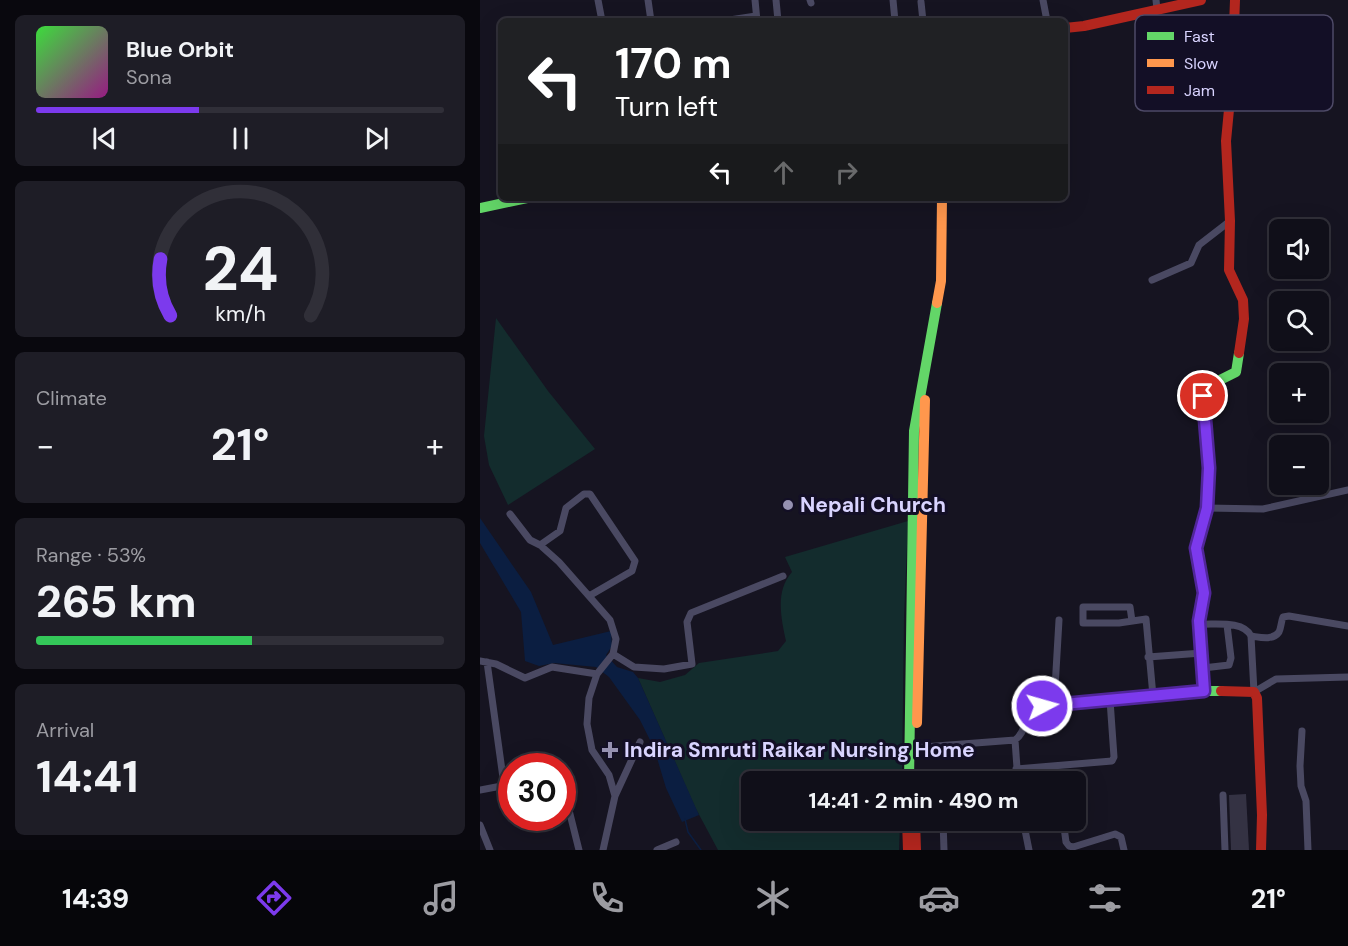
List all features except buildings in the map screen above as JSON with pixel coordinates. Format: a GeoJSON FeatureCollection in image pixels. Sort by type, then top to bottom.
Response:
{"type":"FeatureCollection","features":[{"type":"Feature","properties":{"kind":"street"},"geometry":{"type":"LineString","coordinates":[[598,0],[601,18]]}},
{"type":"Feature","properties":{"kind":"street"},"geometry":{"type":"LineString","coordinates":[[648,0],[651,18]]}},
{"type":"Feature","properties":{"kind":"street"},"geometry":{"type":"LineString","coordinates":[[755,0],[757,18]]}},
{"type":"Feature","properties":{"kind":"street"},"geometry":{"type":"LineString","coordinates":[[777,0],[778,18]]}},
{"type":"Feature","properties":{"kind":"street"},"geometry":{"type":"LineString","coordinates":[[893,0],[895,18]]}},
{"type":"Feature","properties":{"kind":"street"},"geometry":{"type":"LineString","coordinates":[[1043,0],[1046,18]]}},
{"type":"Feature","properties":{"kind":"street"},"geometry":{"type":"LineString","coordinates":[[1068,28],[1084,26],[1156,5],[1201,0]]}},
{"type":"Feature","properties":{"kind":"street"},"geometry":{"type":"LineString","coordinates":[[1234,15],[1235,0]]}},
{"type":"Feature","properties":{"kind":"street"},"geometry":{"type":"LineString","coordinates":[[921,2],[923,18]]}},
{"type":"Feature","properties":{"kind":"street"},"geometry":{"type":"LineString","coordinates":[[1204,691],[1199,624],[1204,593],[1196,548],[1207,508],[1209,468],[1203,396],[1204,388],[1209,384],[1236,372],[1244,319],[1243,300],[1229,270],[1230,221],[1226,141],[1229,111]]}},
{"type":"Feature","properties":{"kind":"street"},"geometry":{"type":"LineString","coordinates":[[480,208],[513,201]]}},
{"type":"Feature","properties":{"kind":"street"},"geometry":{"type":"LineString","coordinates":[[915,771],[909,630],[914,431],[941,281],[942,201]]}},
{"type":"Feature","properties":{"kind":"street"},"geometry":{"type":"LineString","coordinates":[[911,771],[914,748],[924,484],[924,421],[926,393],[946,282],[949,201]]}},
{"type":"Feature","properties":{"kind":"street"},"geometry":{"type":"LineString","coordinates":[[1152,280],[1191,263],[1199,246],[1230,221]]}},
{"type":"Feature","properties":{"kind":"street"},"geometry":{"type":"LineString","coordinates":[[1207,508],[1263,509],[1348,490]]}},
{"type":"Feature","properties":{"kind":"street"},"geometry":{"type":"LineString","coordinates":[[540,545],[560,531],[566,508],[584,495],[590,494],[635,561],[632,571],[589,596]]}},
{"type":"Feature","properties":{"kind":"street"},"geometry":{"type":"LineString","coordinates":[[510,514],[530,540],[540,545],[610,620],[616,639],[613,654],[597,674],[589,698],[587,724],[592,750],[609,775],[615,796]]}},
{"type":"Feature","properties":{"kind":"street"},"geometry":{"type":"LineString","coordinates":[[613,654],[634,667],[664,669],[692,664],[687,622],[691,613],[783,576]]}},
{"type":"Feature","properties":{"kind":"street"},"geometry":{"type":"LineString","coordinates":[[1132,621],[1130,607],[1083,607],[1083,623],[1132,621],[1146,619],[1153,696]]}},
{"type":"Feature","properties":{"kind":"street"},"geometry":{"type":"LineString","coordinates":[[1251,636],[1265,638],[1275,636],[1280,631],[1283,617],[1289,616],[1348,626]]}},
{"type":"Feature","properties":{"kind":"street"},"geometry":{"type":"LineString","coordinates":[[1054,705],[1059,620]]}},
{"type":"Feature","properties":{"kind":"street"},"geometry":{"type":"LineString","coordinates":[[1199,624],[1241,626],[1248,629],[1251,636],[1254,692],[1257,698],[1262,815],[1260,850]]}},
{"type":"Feature","properties":{"kind":"street"},"geometry":{"type":"LineString","coordinates":[[1203,668],[1229,665],[1231,658],[1227,625]]}},
{"type":"Feature","properties":{"kind":"street"},"geometry":{"type":"LineString","coordinates":[[1148,657],[1202,653]]}},
{"type":"Feature","properties":{"kind":"street"},"geometry":{"type":"LineString","coordinates":[[484,661],[525,678],[552,667],[597,674]]}},
{"type":"Feature","properties":{"kind":"street"},"geometry":{"type":"LineString","coordinates":[[484,661],[502,753]]}},
{"type":"Feature","properties":{"kind":"street"},"geometry":{"type":"LineString","coordinates":[[1254,692],[1276,679],[1348,677]]}},
{"type":"Feature","properties":{"kind":"street"},"geometry":{"type":"LineString","coordinates":[[914,748],[1015,740],[1019,737],[1029,714],[1034,709],[1054,705],[1204,691],[1249,690],[1254,692]]}},
{"type":"Feature","properties":{"kind":"street"},"geometry":{"type":"LineString","coordinates":[[1015,740],[1016,769],[1112,761],[1114,757],[1110,700]]}},
{"type":"Feature","properties":{"kind":"street"},"geometry":{"type":"LineString","coordinates":[[1302,731],[1301,786],[1306,801],[1308,850]]}},
{"type":"Feature","properties":{"kind":"street"},"geometry":{"type":"LineString","coordinates":[[603,850],[615,796],[640,742]]}},
{"type":"Feature","properties":{"kind":"street"},"geometry":{"type":"LineString","coordinates":[[1056,767],[1057,771]]}},
{"type":"Feature","properties":{"kind":"street"},"geometry":{"type":"LineString","coordinates":[[480,790],[498,787]]}},
{"type":"Feature","properties":{"kind":"street"},"geometry":{"type":"LineString","coordinates":[[1223,795],[1225,850]]}},
{"type":"Feature","properties":{"kind":"street"},"geometry":{"type":"LineString","coordinates":[[480,825],[490,850]]}},
{"type":"Feature","properties":{"kind":"street"},"geometry":{"type":"LineString","coordinates":[[574,831],[579,850]]}},
{"type":"Feature","properties":{"kind":"street"},"geometry":{"type":"LineString","coordinates":[[908,850],[913,831]]}},
{"type":"Feature","properties":{"kind":"street"},"geometry":{"type":"LineString","coordinates":[[915,831],[916,850]]}},
{"type":"Feature","properties":{"kind":"street"},"geometry":{"type":"LineString","coordinates":[[943,831],[944,850]]}},
{"type":"Feature","properties":{"kind":"street"},"geometry":{"type":"LineString","coordinates":[[1025,831],[1029,850]]}},
{"type":"Feature","properties":{"kind":"street"},"geometry":{"type":"LineString","coordinates":[[1064,831],[1069,846],[1073,847],[1115,834],[1121,837],[1124,850]]}},
{"type":"Feature","properties":{"kind":"street"},"geometry":{"type":"LineString","coordinates":[[657,850],[676,842]]}},
{"type":"Feature","properties":{"kind":"green space"},"geometry":{"type":"Polygon","coordinates":[[[496,318],[548,391],[595,449],[508,505],[489,465],[484,436],[496,318]]]}},
{"type":"Feature","properties":{"kind":"green space"},"geometry":{"type":"Polygon","coordinates":[[[908,521],[902,771],[741,771],[741,831],[900,831],[899,850],[718,850],[695,807],[638,678],[660,682],[685,675],[699,663],[778,651],[786,641],[781,614],[781,596],[792,572],[785,557],[908,521]]]}},
{"type":"Feature","properties":{"kind":"water"},"geometry":{"type":"Polygon","coordinates":[[[480,518],[531,592],[553,645],[611,631],[612,646],[606,655],[617,667],[633,672],[638,678],[699,815],[682,822],[666,788],[654,748],[640,720],[609,677],[596,667],[554,663],[539,666],[525,661],[521,612],[480,543],[480,518]]]}},
{"type":"Feature","properties":{"kind":"waterway"},"geometry":{"type":"LineString","coordinates":[[685,819],[688,832],[701,850]]}},
{"type":"Feature","properties":{"kind":"traffic: fast"},"geometry":{"type":"LineString","coordinates":[[480,208],[513,201]]}},
{"type":"Feature","properties":{"kind":"traffic: fast"},"geometry":{"type":"LineString","coordinates":[[909,771],[914,431],[937,303]]}},
{"type":"Feature","properties":{"kind":"traffic: fast"},"geometry":{"type":"LineString","coordinates":[[1221,691],[1204,691],[1199,621],[1205,593],[1195,548],[1207,508],[1209,468],[1203,396],[1212,384],[1236,372],[1239,353]]}},
{"type":"Feature","properties":{"kind":"traffic: slow"},"geometry":{"type":"LineString","coordinates":[[937,303],[941,281],[942,201]]}},
{"type":"Feature","properties":{"kind":"traffic: slow"},"geometry":{"type":"LineString","coordinates":[[917,723],[925,400]]}},
{"type":"Feature","properties":{"kind":"traffic: jam"},"geometry":{"type":"LineString","coordinates":[[1068,28],[1201,0]]}},
{"type":"Feature","properties":{"kind":"traffic: jam"},"geometry":{"type":"LineString","coordinates":[[1234,15],[1235,0]]}},
{"type":"Feature","properties":{"kind":"traffic: jam"},"geometry":{"type":"LineString","coordinates":[[1229,111],[1226,141],[1230,221],[1229,270],[1243,300],[1244,319],[1239,353]]}},
{"type":"Feature","properties":{"kind":"traffic: jam"},"geometry":{"type":"LineString","coordinates":[[1221,691],[1254,692],[1257,698],[1262,815],[1261,850]]}},
{"type":"Feature","properties":{"kind":"traffic: jam"},"geometry":{"type":"LineString","coordinates":[[907,831],[908,850]]}},
{"type":"Feature","properties":{"kind":"traffic: jam"},"geometry":{"type":"LineString","coordinates":[[915,831],[916,850]]}},
{"type":"Feature","properties":{"kind":"place","name":"Nepali Church"},"geometry":{"type":"Point","coordinates":[788,505]}},
{"type":"Feature","properties":{"kind":"place","name":"Indira Smruti Raikar Nursing Home"},"geometry":{"type":"Point","coordinates":[610,750]}},
{"type":"Feature","properties":{"kind":"route"},"geometry":{"type":"LineString","coordinates":[[1042,706],[1204,691],[1199,621],[1204,593],[1196,548],[1207,508],[1209,468],[1203,396]]}}]}
